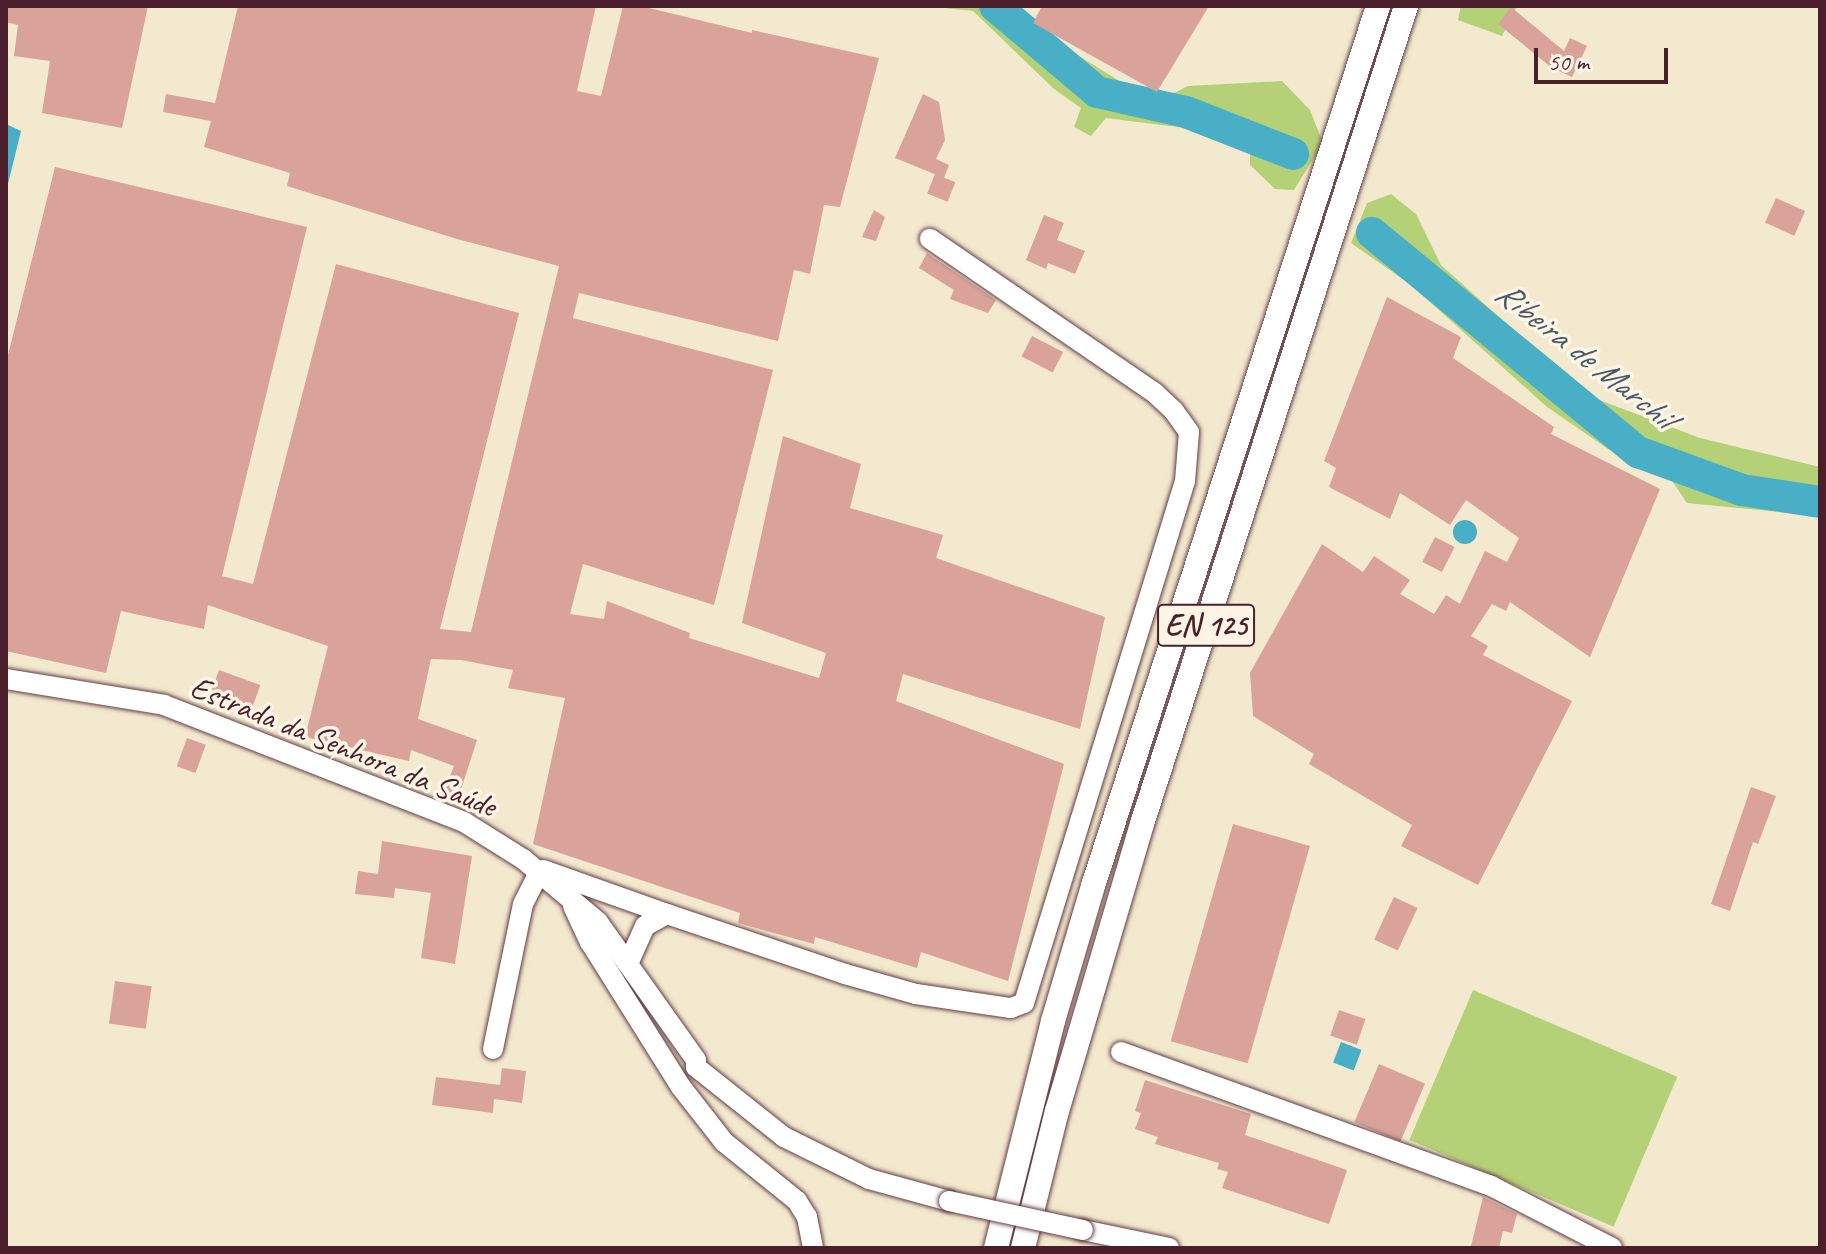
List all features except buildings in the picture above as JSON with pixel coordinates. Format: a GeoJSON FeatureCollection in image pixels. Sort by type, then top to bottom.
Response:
{"type":"FeatureCollection","features":[{"type":"Feature","properties":{"kind":"main road","name":"EN 125"},"geometry":{"type":"LineString","coordinates":[[996,1248],[1053,1021],[1089,901],[1378,6]]}},
{"type":"Feature","properties":{"kind":"main road","name":"EN 125"},"geometry":{"type":"LineString","coordinates":[[1023,1248],[1057,1111],[1142,824],[1406,6]]}},
{"type":"Feature","properties":{"kind":"street"},"geometry":{"type":"LineString","coordinates":[[493,1049],[523,904],[536,870],[845,974],[916,994],[1011,1008],[1024,1003],[1185,481],[1189,432],[1155,393],[930,239]]}},
{"type":"Feature","properties":{"kind":"street","name":"Estrada da Senhora da Saúde"},"geometry":{"type":"LineString","coordinates":[[6,679],[164,705],[464,822],[536,870],[598,922],[696,1060],[696,1067],[784,1137],[869,1179],[949,1201],[1169,1248]]}},
{"type":"Feature","properties":{"kind":"street"},"geometry":{"type":"LineString","coordinates":[[570,898],[590,942],[681,1087],[724,1142],[797,1201],[807,1217],[813,1248]]}},
{"type":"Feature","properties":{"kind":"street"},"geometry":{"type":"LineString","coordinates":[[628,964],[645,926],[667,914]]}},
{"type":"Feature","properties":{"kind":"street"},"geometry":{"type":"LineString","coordinates":[[1121,1052],[1491,1186],[1612,1248]]}},
{"type":"Feature","properties":{"kind":"green space"},"geometry":{"type":"Polygon","coordinates":[[[925,6],[1019,6],[1040,32],[1131,88],[1162,99],[1188,86],[1282,81],[1310,110],[1323,143],[1294,190],[1275,189],[1250,165],[1250,148],[1209,131],[1106,118],[1091,136],[1074,127],[1081,108],[1054,89],[973,11],[925,6]]]}},
{"type":"Feature","properties":{"kind":"green space"},"geometry":{"type":"Polygon","coordinates":[[[1461,6],[1517,6],[1502,36],[1458,20],[1461,6]]]}},
{"type":"Feature","properties":{"kind":"green space"},"geometry":{"type":"Polygon","coordinates":[[[1391,194],[1416,214],[1441,265],[1586,395],[1700,438],[1820,467],[1820,516],[1687,503],[1666,472],[1608,449],[1547,407],[1411,285],[1351,243],[1367,203],[1391,194]]]}},
{"type":"Feature","properties":{"kind":"green space"},"geometry":{"type":"Polygon","coordinates":[[[1473,990],[1677,1077],[1614,1227],[1409,1140],[1473,990]]]}},
{"type":"Feature","properties":{"kind":"water"},"geometry":{"type":"Polygon","coordinates":[[[6,124],[21,131],[6,192],[6,124]]]}},
{"type":"Feature","properties":{"kind":"water"},"geometry":{"type":"Polygon","coordinates":[[[1465,520],[1473,524],[1477,532],[1473,540],[1465,544],[1457,540],[1453,532],[1457,524],[1465,520]]]}},
{"type":"Feature","properties":{"kind":"water"},"geometry":{"type":"Polygon","coordinates":[[[1341,1042],[1362,1050],[1354,1070],[1333,1063],[1341,1042]]]}},
{"type":"Feature","properties":{"kind":"waterway","name":"Ribeira de Marchil"},"geometry":{"type":"LineString","coordinates":[[995,6],[1097,92],[1186,112],[1293,154]]}},
{"type":"Feature","properties":{"kind":"waterway","name":"Ribeira de Marchil"},"geometry":{"type":"LineString","coordinates":[[1372,233],[1638,452],[1742,490],[1820,502]]}}]}
